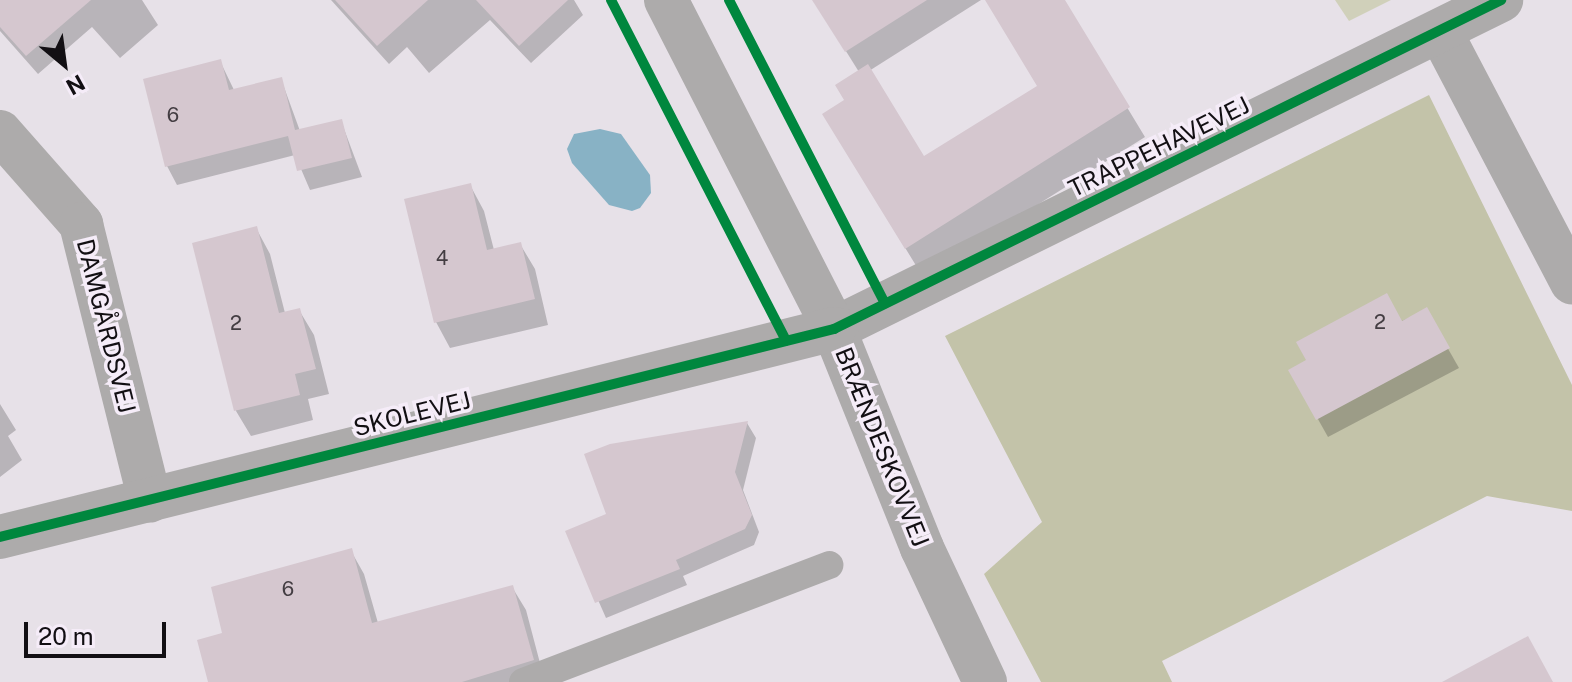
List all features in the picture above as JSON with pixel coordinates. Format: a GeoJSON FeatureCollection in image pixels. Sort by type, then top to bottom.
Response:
{"type":"FeatureCollection","features":[{"type":"Feature","properties":{"kind":"street","name":"BRÆNDESKOVVEJ"},"geometry":{"type":"LineString","coordinates":[[666,0],[834,329],[922,548],[985,682]]}},
{"type":"Feature","properties":{"kind":"street","name":"TRAPPEHAVEVEJ"},"geometry":{"type":"LineString","coordinates":[[834,329],[1501,0]]}},
{"type":"Feature","properties":{"kind":"street"},"geometry":{"type":"LineString","coordinates":[[1440,31],[1572,282]]}},
{"type":"Feature","properties":{"kind":"street","name":"DAMGÅRDSVEJ"},"geometry":{"type":"LineString","coordinates":[[0,132],[81,224],[150,501]]}},
{"type":"Feature","properties":{"kind":"street","name":"SKOLEVEJ"},"geometry":{"type":"LineString","coordinates":[[0,537],[834,329]]}},
{"type":"Feature","properties":{"kind":"lane"},"geometry":{"type":"LineString","coordinates":[[523,682],[829,565]]}},
{"type":"Feature","properties":{"kind":"green space"},"geometry":{"type":"Polygon","coordinates":[[[1335,0],[1391,0],[1349,21],[1335,0]]]}},
{"type":"Feature","properties":{"kind":"green space"},"geometry":{"type":"Polygon","coordinates":[[[1429,95],[1572,385],[1572,511],[1487,496],[1162,661],[1172,682],[1041,682],[984,574],[1042,522],[945,336],[1429,95]]]}},
{"type":"Feature","properties":{"kind":"water"},"geometry":{"type":"Polygon","coordinates":[[[600,129],[621,134],[650,175],[651,193],[640,208],[632,211],[609,205],[572,163],[567,149],[574,134],[600,129]]]}},
{"type":"Feature","properties":{"kind":"building"},"geometry":{"type":"Polygon","coordinates":[[[0,0],[91,0],[26,56],[0,27],[0,0]]]}},
{"type":"Feature","properties":{"kind":"building"},"geometry":{"type":"Polygon","coordinates":[[[335,0],[428,0],[377,46],[335,0]]]}},
{"type":"Feature","properties":{"kind":"building"},"geometry":{"type":"Polygon","coordinates":[[[476,0],[568,0],[519,46],[476,0]]]}},
{"type":"Feature","properties":{"kind":"building"},"geometry":{"type":"Polygon","coordinates":[[[812,0],[927,0],[845,52],[812,0]]]}},
{"type":"Feature","properties":{"kind":"building"},"geometry":{"type":"Polygon","coordinates":[[[985,0],[1065,0],[1130,107],[905,249],[822,114],[844,100],[835,85],[868,64],[924,156],[1037,86],[985,0]]]}},
{"type":"Feature","properties":{"kind":"building"},"geometry":{"type":"Polygon","coordinates":[[[221,59],[229,90],[282,77],[295,130],[342,119],[352,158],[297,171],[288,136],[165,167],[143,79],[221,59]]]}},
{"type":"Feature","properties":{"kind":"building"},"geometry":{"type":"Polygon","coordinates":[[[471,183],[487,250],[521,242],[535,299],[434,323],[404,199],[471,183]]]}},
{"type":"Feature","properties":{"kind":"building"},"geometry":{"type":"Polygon","coordinates":[[[257,226],[279,313],[300,308],[316,369],[295,374],[300,395],[234,411],[192,243],[257,226]]]}},
{"type":"Feature","properties":{"kind":"building"},"geometry":{"type":"Polygon","coordinates":[[[1387,293],[1402,321],[1427,307],[1450,348],[1316,420],[1288,370],[1306,360],[1296,342],[1387,293]]]}},
{"type":"Feature","properties":{"kind":"building"},"geometry":{"type":"Polygon","coordinates":[[[748,421],[735,472],[752,515],[745,529],[676,560],[680,569],[595,603],[565,531],[606,514],[584,454],[610,444],[748,421]]]}},
{"type":"Feature","properties":{"kind":"building"},"geometry":{"type":"Polygon","coordinates":[[[352,548],[372,623],[513,585],[534,660],[462,682],[208,682],[197,640],[222,633],[211,587],[352,548]]]}},
{"type":"Feature","properties":{"kind":"building"},"geometry":{"type":"Polygon","coordinates":[[[1528,636],[1553,682],[1442,682],[1528,636]]]}},
{"type":"Feature","properties":{"kind":"cycle path"},"geometry":{"type":"LineString","coordinates":[[611,0],[786,341]]}},
{"type":"Feature","properties":{"kind":"cycle path"},"geometry":{"type":"LineString","coordinates":[[729,0],[885,303]]}},
{"type":"Feature","properties":{"kind":"cycle path"},"geometry":{"type":"LineString","coordinates":[[0,537],[834,329],[1501,0]]}}]}
